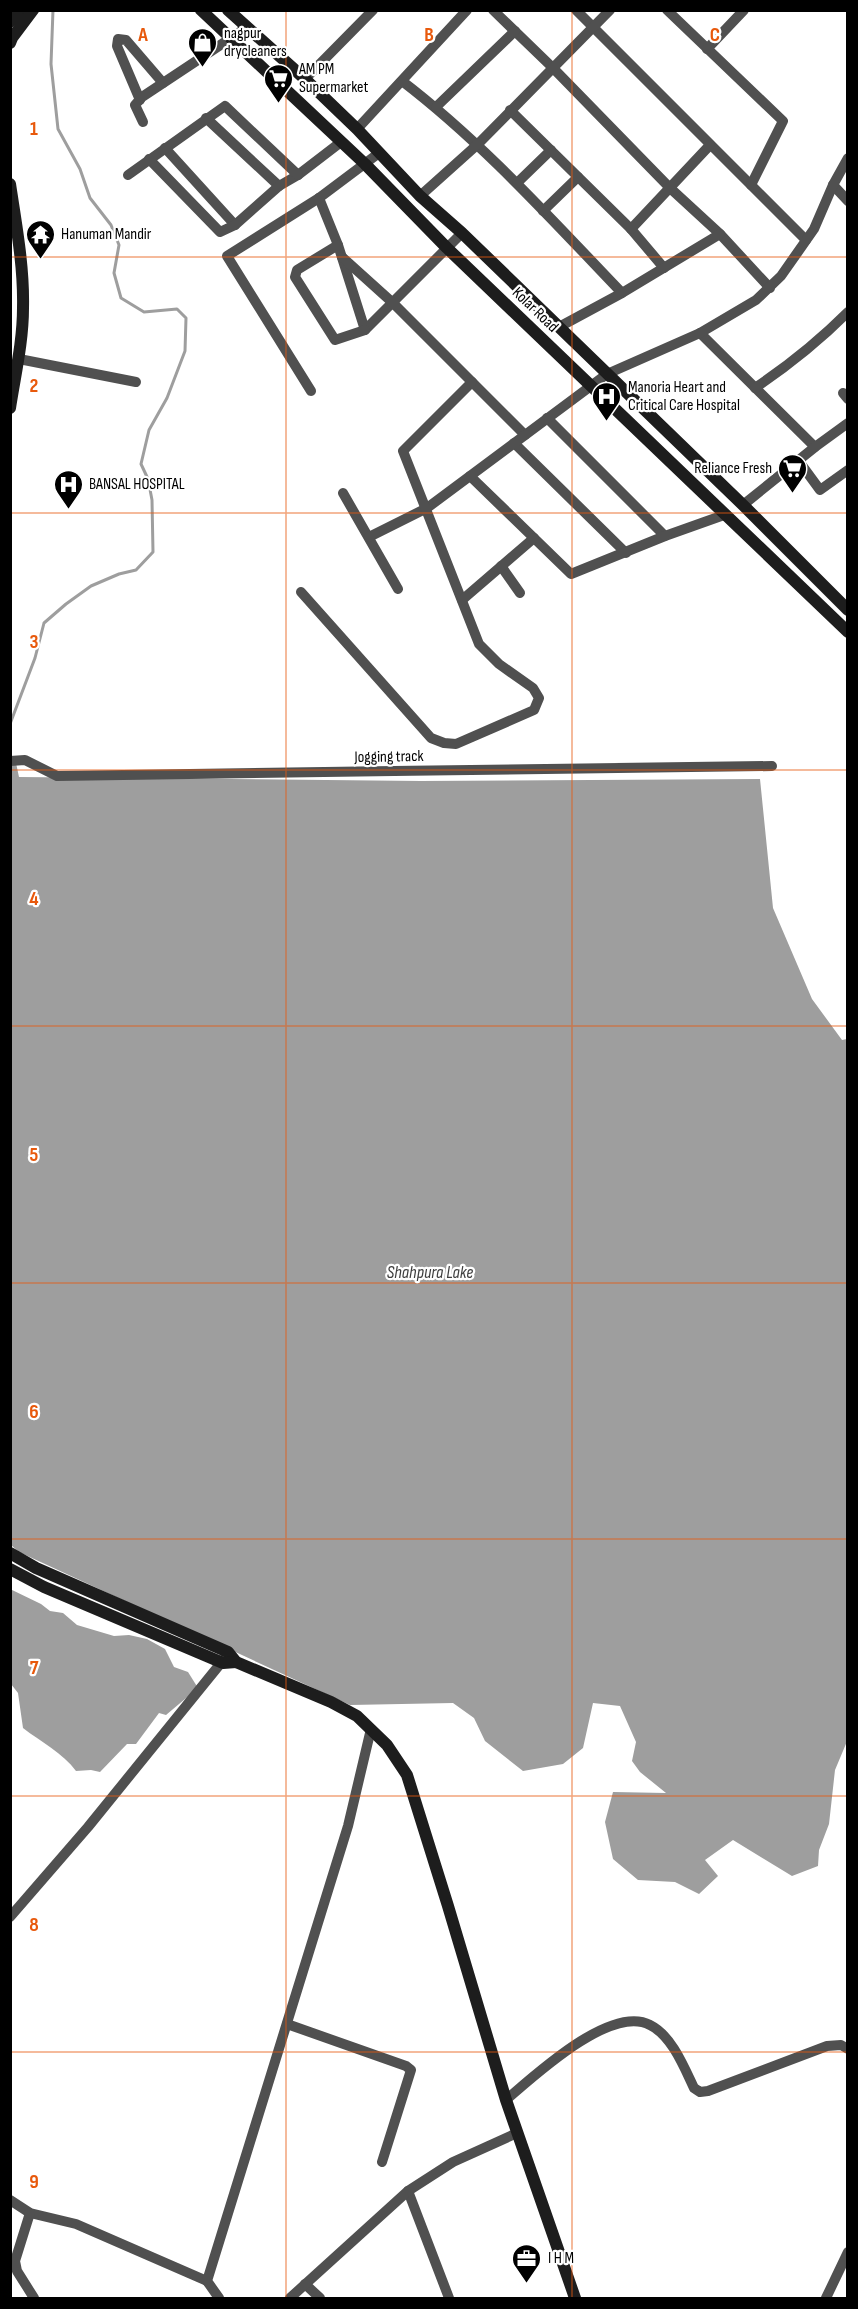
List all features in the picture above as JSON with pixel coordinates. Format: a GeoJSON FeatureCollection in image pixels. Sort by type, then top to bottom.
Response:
{"type":"FeatureCollection","features":[{"type":"Feature","properties":{"kind":"main road"},"geometry":{"type":"LineString","coordinates":[[10,22],[20,10]]}},
{"type":"Feature","properties":{"kind":"main road"},"geometry":{"type":"LineString","coordinates":[[10,44],[33,10]]}},
{"type":"Feature","properties":{"kind":"main road","name":"Kolar Road"},"geometry":{"type":"LineString","coordinates":[[201,10],[365,164],[447,248],[848,632]]}},
{"type":"Feature","properties":{"kind":"main road","name":"Kolar Road"},"geometry":{"type":"LineString","coordinates":[[228,10],[357,129],[420,196],[462,233],[608,374],[848,610]]}},
{"type":"Feature","properties":{"kind":"main road"},"geometry":{"type":"LineString","coordinates":[[341,142],[357,129]]}},
{"type":"Feature","properties":{"kind":"main road"},"geometry":{"type":"LineString","coordinates":[[10,184],[20,259],[23,307],[19,359],[10,408]]}},
{"type":"Feature","properties":{"kind":"main road"},"geometry":{"type":"LineString","coordinates":[[765,554],[778,540]]}},
{"type":"Feature","properties":{"kind":"main road"},"geometry":{"type":"LineString","coordinates":[[10,1553],[36,1568],[229,1659]]}},
{"type":"Feature","properties":{"kind":"main road"},"geometry":{"type":"LineString","coordinates":[[10,1569],[44,1587],[229,1659],[331,1702],[357,1716],[387,1745],[406,1775],[506,2100],[575,2298]]}},
{"type":"Feature","properties":{"kind":"street"},"geometry":{"type":"LineString","coordinates":[[304,79],[373,10]]}},
{"type":"Feature","properties":{"kind":"street"},"geometry":{"type":"LineString","coordinates":[[357,129],[467,10]]}},
{"type":"Feature","properties":{"kind":"street"},"geometry":{"type":"LineString","coordinates":[[494,10],[670,188],[720,234],[770,288]]}},
{"type":"Feature","properties":{"kind":"street"},"geometry":{"type":"LineString","coordinates":[[576,10],[806,240]]}},
{"type":"Feature","properties":{"kind":"street"},"geometry":{"type":"LineString","coordinates":[[420,196],[478,144],[610,10]]}},
{"type":"Feature","properties":{"kind":"street"},"geometry":{"type":"LineString","coordinates":[[668,10],[783,121],[751,185]]}},
{"type":"Feature","properties":{"kind":"street"},"geometry":{"type":"LineString","coordinates":[[707,49],[744,10]]}},
{"type":"Feature","properties":{"kind":"street"},"geometry":{"type":"LineString","coordinates":[[143,122],[135,105],[140,100],[246,28]]}},
{"type":"Feature","properties":{"kind":"street"},"geometry":{"type":"LineString","coordinates":[[436,107],[515,31]]}},
{"type":"Feature","properties":{"kind":"street"},"geometry":{"type":"LineString","coordinates":[[140,100],[117,46],[118,39],[126,40],[163,83]]}},
{"type":"Feature","properties":{"kind":"street"},"geometry":{"type":"LineString","coordinates":[[402,81],[478,144],[622,293]]}},
{"type":"Feature","properties":{"kind":"street"},"geometry":{"type":"LineString","coordinates":[[128,175],[222,107],[227,107],[298,175]]}},
{"type":"Feature","properties":{"kind":"street"},"geometry":{"type":"LineString","coordinates":[[510,110],[631,229],[664,268]]}},
{"type":"Feature","properties":{"kind":"street"},"geometry":{"type":"LineString","coordinates":[[206,118],[279,186]]}},
{"type":"Feature","properties":{"kind":"street"},"geometry":{"type":"LineString","coordinates":[[149,159],[217,230],[223,231],[235,225],[279,186],[298,175],[341,142]]}},
{"type":"Feature","properties":{"kind":"street"},"geometry":{"type":"LineString","coordinates":[[631,229],[710,145]]}},
{"type":"Feature","properties":{"kind":"street"},"geometry":{"type":"LineString","coordinates":[[165,148],[235,225]]}},
{"type":"Feature","properties":{"kind":"street"},"geometry":{"type":"LineString","coordinates":[[517,183],[551,150]]}},
{"type":"Feature","properties":{"kind":"street"},"geometry":{"type":"LineString","coordinates":[[311,391],[227,256],[319,198],[379,153]]}},
{"type":"Feature","properties":{"kind":"street"},"geometry":{"type":"LineString","coordinates":[[369,537],[427,508],[608,374],[700,333],[756,300],[781,276],[814,229],[833,185],[848,158]]}},
{"type":"Feature","properties":{"kind":"street"},"geometry":{"type":"LineString","coordinates":[[543,211],[578,177]]}},
{"type":"Feature","properties":{"kind":"street"},"geometry":{"type":"LineString","coordinates":[[833,185],[848,201]]}},
{"type":"Feature","properties":{"kind":"street"},"geometry":{"type":"LineString","coordinates":[[319,198],[338,245],[364,330]]}},
{"type":"Feature","properties":{"kind":"street"},"geometry":{"type":"LineString","coordinates":[[338,245],[297,270],[295,277],[335,340],[364,330],[462,233]]}},
{"type":"Feature","properties":{"kind":"street"},"geometry":{"type":"LineString","coordinates":[[559,327],[622,293],[720,234]]}},
{"type":"Feature","properties":{"kind":"street"},"geometry":{"type":"LineString","coordinates":[[342,257],[393,303],[525,435]]}},
{"type":"Feature","properties":{"kind":"street"},"geometry":{"type":"LineString","coordinates":[[755,388],[789,366],[846,315]]}},
{"type":"Feature","properties":{"kind":"street"},"geometry":{"type":"LineString","coordinates":[[700,333],[815,447]]}},
{"type":"Feature","properties":{"kind":"street"},"geometry":{"type":"LineString","coordinates":[[19,359],[136,382]]}},
{"type":"Feature","properties":{"kind":"street"},"geometry":{"type":"LineString","coordinates":[[301,592],[431,738],[444,743],[456,744],[534,710],[538,698],[533,688],[499,664],[479,644],[404,451],[472,382]]}},
{"type":"Feature","properties":{"kind":"street"},"geometry":{"type":"LineString","coordinates":[[547,418],[665,536]]}},
{"type":"Feature","properties":{"kind":"street"},"geometry":{"type":"LineString","coordinates":[[743,505],[848,423]]}},
{"type":"Feature","properties":{"kind":"street"},"geometry":{"type":"LineString","coordinates":[[514,443],[626,553]]}},
{"type":"Feature","properties":{"kind":"street"},"geometry":{"type":"LineString","coordinates":[[798,460],[820,490],[848,470]]}},
{"type":"Feature","properties":{"kind":"street"},"geometry":{"type":"LineString","coordinates":[[470,476],[571,574],[724,515]]}},
{"type":"Feature","properties":{"kind":"street"},"geometry":{"type":"LineString","coordinates":[[342,493],[398,589]]}},
{"type":"Feature","properties":{"kind":"street"},"geometry":{"type":"LineString","coordinates":[[462,600],[534,538]]}},
{"type":"Feature","properties":{"kind":"street"},"geometry":{"type":"LineString","coordinates":[[501,566],[520,593]]}},
{"type":"Feature","properties":{"kind":"street","name":"Jogging track"},"geometry":{"type":"LineString","coordinates":[[10,761],[25,760],[57,776],[772,766]]}},
{"type":"Feature","properties":{"kind":"street"},"geometry":{"type":"LineString","coordinates":[[10,1917],[229,1659]]}},
{"type":"Feature","properties":{"kind":"street"},"geometry":{"type":"LineString","coordinates":[[213,2296],[207,2281],[348,1827],[371,1729]]}},
{"type":"Feature","properties":{"kind":"street"},"geometry":{"type":"LineString","coordinates":[[506,2100],[579,2040],[627,2021],[643,2021],[656,2028],[668,2041],[694,2088],[700,2092],[827,2046],[841,2045],[848,2049]]}},
{"type":"Feature","properties":{"kind":"street"},"geometry":{"type":"LineString","coordinates":[[287,2024],[406,2066],[411,2070],[382,2162]]}},
{"type":"Feature","properties":{"kind":"street"},"geometry":{"type":"LineString","coordinates":[[290,2298],[408,2191],[453,2162],[517,2133]]}},
{"type":"Feature","properties":{"kind":"street"},"geometry":{"type":"LineString","coordinates":[[408,2191],[449,2298]]}},
{"type":"Feature","properties":{"kind":"street"},"geometry":{"type":"LineString","coordinates":[[10,2200],[30,2213],[76,2224],[207,2281]]}},
{"type":"Feature","properties":{"kind":"street"},"geometry":{"type":"LineString","coordinates":[[30,2213],[13,2260],[17,2271],[34,2298]]}},
{"type":"Feature","properties":{"kind":"street"},"geometry":{"type":"LineString","coordinates":[[826,2298],[848,2253]]}},
{"type":"Feature","properties":{"kind":"street"},"geometry":{"type":"LineString","coordinates":[[305,2284],[320,2298]]}},
{"type":"Feature","properties":{"kind":"water","name":"Shahpura Lake"},"geometry":{"type":"Polygon","coordinates":[[[16,763],[19,777],[421,781],[760,779],[773,908],[812,999],[842,1040],[847,1039],[848,1739],[835,1770],[829,1824],[819,1850],[818,1866],[792,1876],[733,1840],[705,1860],[718,1876],[699,1894],[675,1882],[638,1880],[613,1859],[605,1822],[613,1792],[666,1793],[640,1772],[632,1761],[636,1742],[620,1706],[593,1703],[583,1748],[563,1764],[523,1771],[485,1741],[474,1718],[453,1703],[350,1705],[19,1552],[11,1545],[10,764],[16,763]]]}},
{"type":"Feature","properties":{"kind":"water"},"geometry":{"type":"Polygon","coordinates":[[[10,1589],[50,1611],[63,1613],[77,1625],[114,1636],[129,1635],[147,1639],[165,1649],[174,1667],[188,1672],[198,1688],[166,1715],[159,1713],[136,1744],[127,1744],[100,1772],[76,1771],[58,1753],[23,1728],[18,1693],[11,1684],[10,1589]]]}},
{"type":"Feature","properties":{"kind":"waterway"},"geometry":{"type":"LineString","coordinates":[[10,724],[35,658],[44,623],[91,586],[119,574],[136,570],[153,552],[152,500],[148,479],[141,464],[149,430],[167,398],[185,351],[186,318],[177,309],[144,312],[121,298],[114,273],[119,245],[111,225],[90,198],[80,169],[58,129],[51,64],[53,10]]}},
{"type":"Feature","properties":{"kind":"place","name":"nagpur drycleaners"},"geometry":{"type":"Point","coordinates":[203,68]}},
{"type":"Feature","properties":{"kind":"place","name":"AM PM Supermarket"},"geometry":{"type":"Point","coordinates":[278,104]}},
{"type":"Feature","properties":{"kind":"place","name":"Hanuman Mandir"},"geometry":{"type":"Point","coordinates":[40,260]}},
{"type":"Feature","properties":{"kind":"place","name":"Manoria Heart and Critical Care Hospital"},"geometry":{"type":"Point","coordinates":[607,422]}},
{"type":"Feature","properties":{"kind":"place","name":"Reliance Fresh"},"geometry":{"type":"Point","coordinates":[793,494]}},
{"type":"Feature","properties":{"kind":"place","name":"BANSAL HOSPITAL"},"geometry":{"type":"Point","coordinates":[68,510]}},
{"type":"Feature","properties":{"kind":"place","name":"I H M"},"geometry":{"type":"Point","coordinates":[527,2284]}}]}
